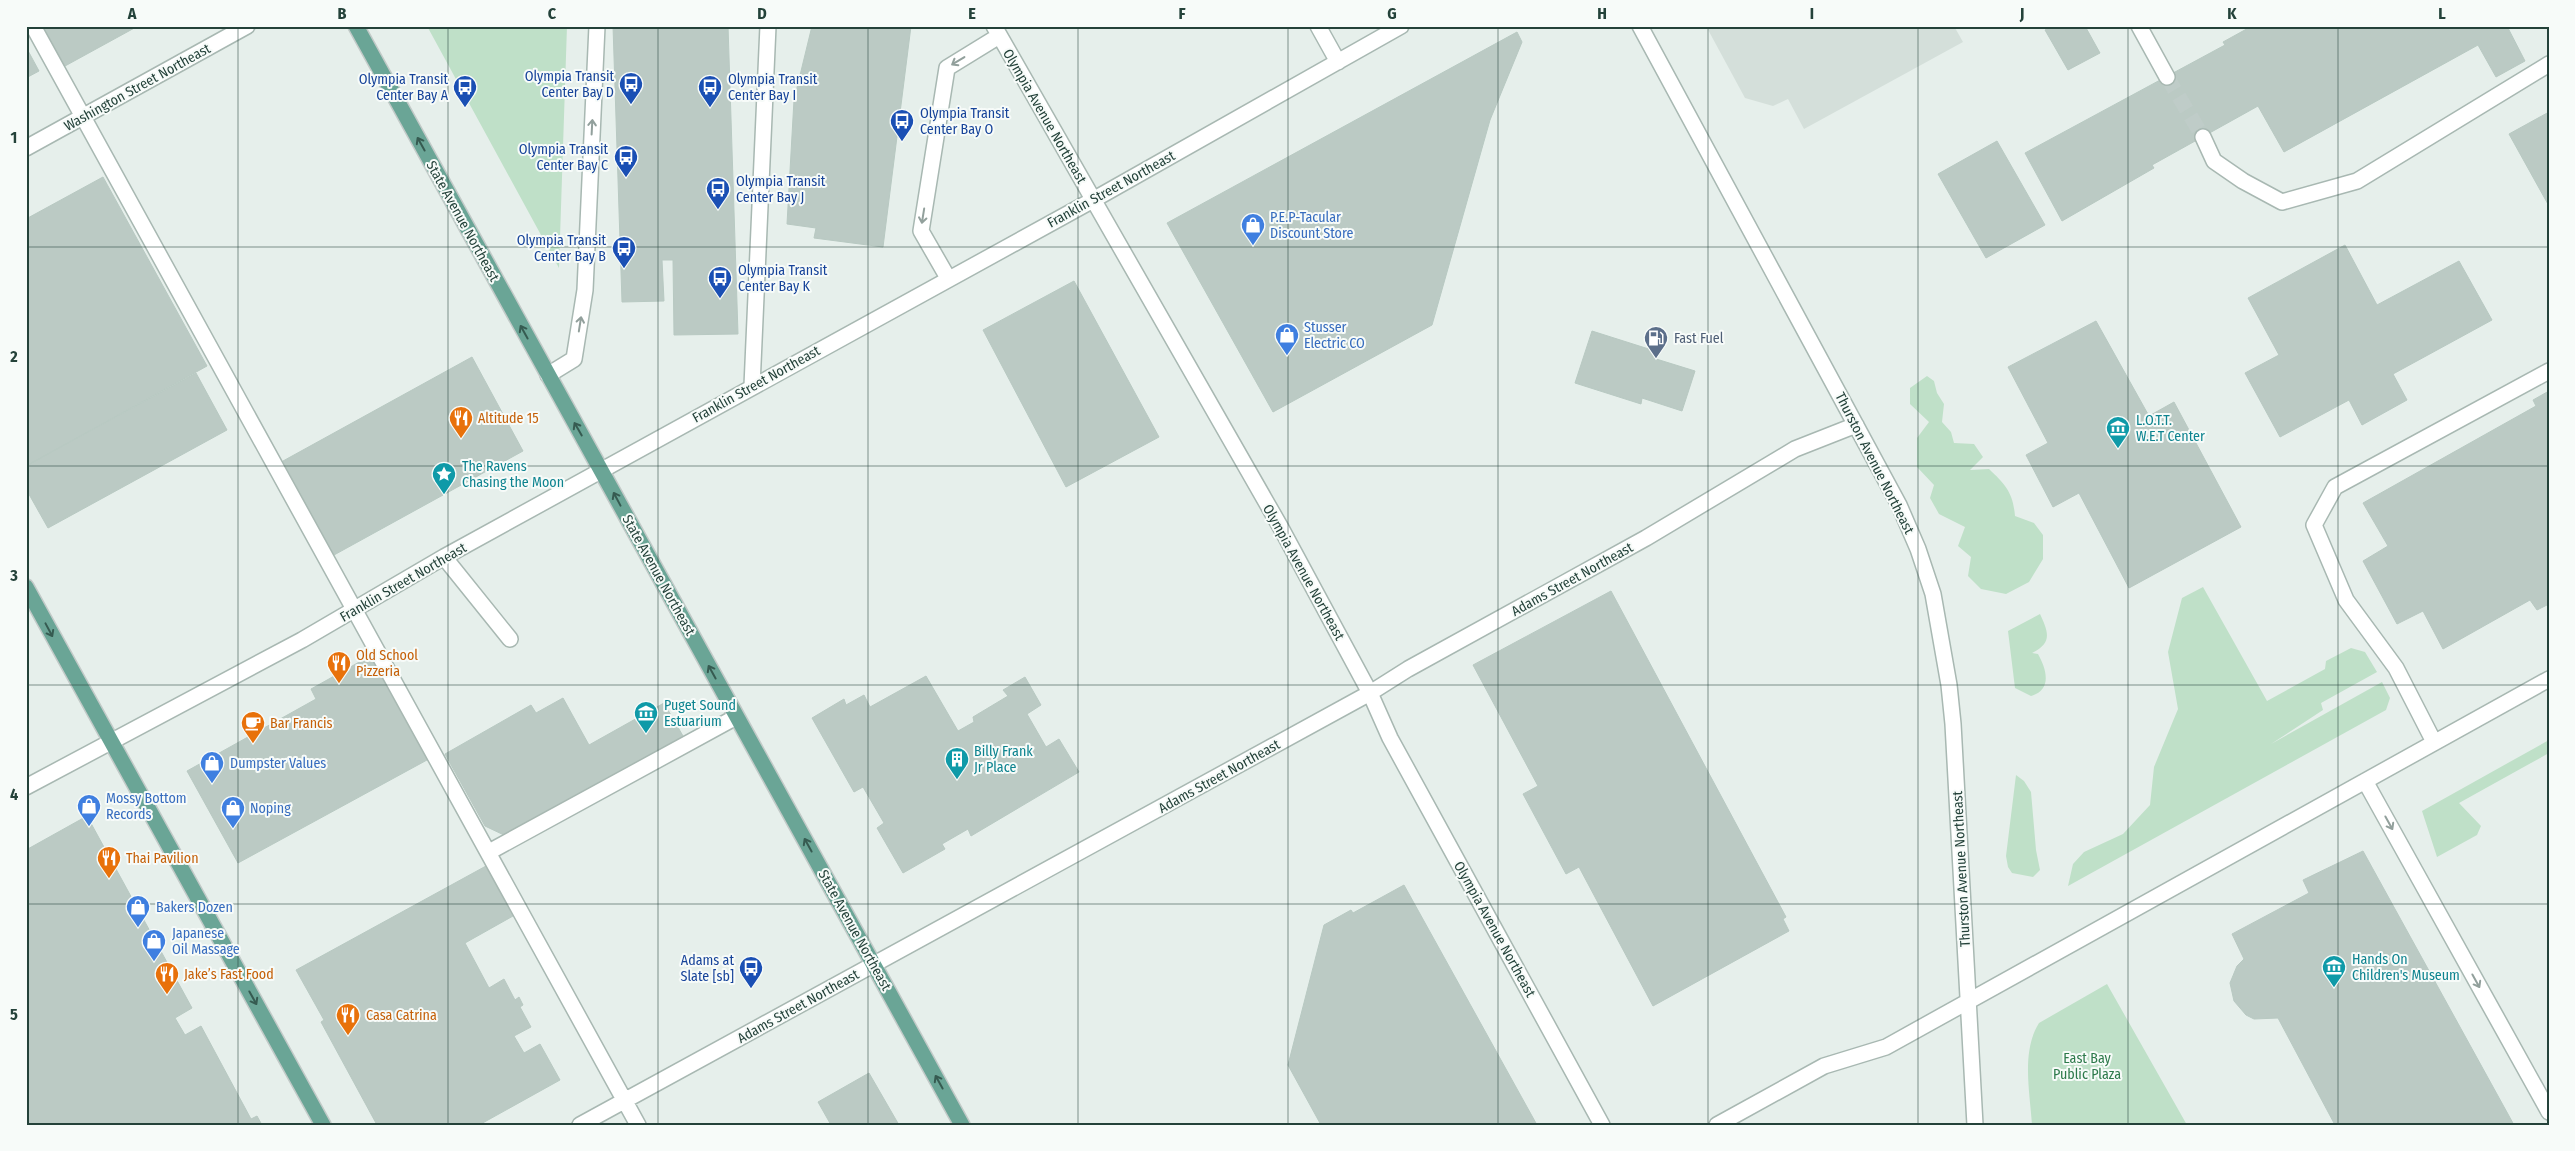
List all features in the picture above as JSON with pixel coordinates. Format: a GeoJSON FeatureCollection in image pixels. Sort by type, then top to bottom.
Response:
{"type":"FeatureCollection","features":[{"type":"Feature","properties":{"kind":"main road","name":"State Avenue Northeast"},"geometry":{"type":"LineString","coordinates":[[356,26],[962,1125]]}},
{"type":"Feature","properties":{"kind":"main road"},"geometry":{"type":"LineString","coordinates":[[26,587],[324,1125]]}},
{"type":"Feature","properties":{"kind":"street"},"geometry":{"type":"LineString","coordinates":[[33,26],[356,609],[638,1125]]}},
{"type":"Feature","properties":{"kind":"street","name":"Washington Street Northeast"},"geometry":{"type":"LineString","coordinates":[[26,148],[247,26]]}},
{"type":"Feature","properties":{"kind":"street"},"geometry":{"type":"LineString","coordinates":[[548,374],[574,359],[585,290],[597,26]]}},
{"type":"Feature","properties":{"kind":"street"},"geometry":{"type":"LineString","coordinates":[[752,386],[768,26]]}},
{"type":"Feature","properties":{"kind":"street"},"geometry":{"type":"LineString","coordinates":[[1318,26],[1338,62]]}},
{"type":"Feature","properties":{"kind":"street","name":"Franklin Street Northeast"},"geometry":{"type":"LineString","coordinates":[[26,787],[356,609],[444,557],[948,278],[1093,200],[1401,26]]}},
{"type":"Feature","properties":{"kind":"street","name":"Thurston Avenue Northeast"},"geometry":{"type":"LineString","coordinates":[[1640,26],[1899,505],[1918,549],[1933,594],[1944,645],[1953,724],[1975,1125]]}},
{"type":"Feature","properties":{"kind":"street"},"geometry":{"type":"LineString","coordinates":[[2139,26],[2167,77]]}},
{"type":"Feature","properties":{"kind":"street"},"geometry":{"type":"LineString","coordinates":[[948,278],[921,231],[947,68],[997,31]]}},
{"type":"Feature","properties":{"kind":"street","name":"Olympia Avenue Northeast"},"geometry":{"type":"LineString","coordinates":[[997,31],[1281,528],[1370,693],[1394,746],[1602,1125]]}},
{"type":"Feature","properties":{"kind":"street"},"geometry":{"type":"LineString","coordinates":[[2203,137],[2214,161],[2243,181],[2282,202],[2357,181],[2549,64]]}},
{"type":"Feature","properties":{"kind":"street"},"geometry":{"type":"LineString","coordinates":[[2434,742],[2396,668],[2346,600],[2314,525],[2335,487],[2549,371]]}},
{"type":"Feature","properties":{"kind":"street","name":"Adams Street Northeast"},"geometry":{"type":"LineString","coordinates":[[580,1125],[1370,693],[1408,669],[1646,538],[1795,449],[1856,426]]}},
{"type":"Feature","properties":{"kind":"street"},"geometry":{"type":"LineString","coordinates":[[444,557],[510,639]]}},
{"type":"Feature","properties":{"kind":"street"},"geometry":{"type":"LineString","coordinates":[[1717,1125],[1824,1066],[1886,1047],[2549,679]]}},
{"type":"Feature","properties":{"kind":"street"},"geometry":{"type":"LineString","coordinates":[[489,852],[736,717]]}},
{"type":"Feature","properties":{"kind":"street"},"geometry":{"type":"LineString","coordinates":[[2365,781],[2549,1112]]}},
{"type":"Feature","properties":{"kind":"shaded area"},"geometry":{"type":"Polygon","coordinates":[[[1706,26],[1954,26],[1963,42],[1804,129],[1788,99],[1773,106],[1745,98],[1706,26]]]}},
{"type":"Feature","properties":{"kind":"green space"},"geometry":{"type":"Polygon","coordinates":[[[427,26],[567,26],[559,268],[427,26]]]}},
{"type":"Feature","properties":{"kind":"green space"},"geometry":{"type":"Polygon","coordinates":[[[1927,376],[1934,381],[1937,393],[1944,404],[1942,422],[1951,432],[1954,443],[1974,444],[1983,457],[1970,470],[1989,469],[2008,490],[2015,516],[2034,523],[2043,535],[2043,559],[2029,582],[2006,594],[1981,589],[1968,576],[1971,557],[1958,546],[1965,527],[1939,514],[1930,498],[1934,485],[1917,467],[1917,438],[1929,422],[1910,404],[1910,388],[1927,376]]]}},
{"type":"Feature","properties":{"kind":"green space"},"geometry":{"type":"Polygon","coordinates":[[[2203,587],[2267,701],[2325,669],[2326,661],[2351,648],[2365,652],[2377,672],[2321,703],[2323,710],[2271,744],[2382,682],[2390,698],[2386,710],[2068,886],[2073,864],[2084,852],[2123,834],[2150,805],[2154,767],[2178,709],[2168,652],[2182,598],[2203,587]]]}},
{"type":"Feature","properties":{"kind":"green space"},"geometry":{"type":"Polygon","coordinates":[[[2040,614],[2047,637],[2043,645],[2032,653],[2038,654],[2044,666],[2046,679],[2042,689],[2031,696],[2015,688],[2008,631],[2040,614]]]}},
{"type":"Feature","properties":{"kind":"green space"},"geometry":{"type":"Polygon","coordinates":[[[2549,740],[2549,753],[2459,803],[2481,826],[2477,835],[2437,857],[2422,811],[2549,740]]]}},
{"type":"Feature","properties":{"kind":"green space"},"geometry":{"type":"Polygon","coordinates":[[[2016,775],[2024,781],[2031,792],[2036,850],[2040,870],[2033,877],[2012,873],[2008,867],[2006,856],[2016,775]]]}},
{"type":"Feature","properties":{"kind":"green space","name":"East Bay Public Plaza"},"geometry":{"type":"Polygon","coordinates":[[[2107,984],[2187,1125],[2032,1125],[2028,1059],[2033,1034],[2039,1023],[2107,984]]]}},
{"type":"Feature","properties":{"kind":"building"},"geometry":{"type":"Polygon","coordinates":[[[43,26],[138,26],[65,66],[43,26]]]}},
{"type":"Feature","properties":{"kind":"building"},"geometry":{"type":"Polygon","coordinates":[[[613,26],[728,26],[738,334],[674,335],[673,260],[662,260],[664,301],[622,302],[613,26]]]}},
{"type":"Feature","properties":{"kind":"building"},"geometry":{"type":"Polygon","coordinates":[[[812,26],[911,26],[883,247],[814,238],[816,228],[787,224],[794,100],[812,26]]]}},
{"type":"Feature","properties":{"kind":"building"},"geometry":{"type":"Polygon","coordinates":[[[2052,26],[2085,26],[2100,53],[2068,70],[2045,30],[2052,26]]]}},
{"type":"Feature","properties":{"kind":"building"},"geometry":{"type":"Polygon","coordinates":[[[2252,26],[2511,26],[2508,28],[2525,61],[2496,77],[2478,45],[2284,152],[2258,106],[2152,165],[2154,168],[2062,221],[2025,153],[2225,45],[2223,42],[2252,26]]]}},
{"type":"Feature","properties":{"kind":"building"},"geometry":{"type":"Polygon","coordinates":[[[1517,32],[1522,42],[1490,120],[1432,325],[1273,412],[1167,223],[1517,32]]]}},
{"type":"Feature","properties":{"kind":"building"},"geometry":{"type":"Polygon","coordinates":[[[26,47],[39,71],[26,78],[26,47]]]}},
{"type":"Feature","properties":{"kind":"building"},"geometry":{"type":"Polygon","coordinates":[[[2549,112],[2549,206],[2509,134],[2549,112]]]}},
{"type":"Feature","properties":{"kind":"building"},"geometry":{"type":"Polygon","coordinates":[[[1997,141],[2045,225],[1986,258],[1938,174],[1997,141]]]}},
{"type":"Feature","properties":{"kind":"building"},"geometry":{"type":"Polygon","coordinates":[[[103,177],[207,366],[26,466],[26,219],[103,177]]]}},
{"type":"Feature","properties":{"kind":"building"},"geometry":{"type":"Polygon","coordinates":[[[2345,245],[2377,305],[2459,261],[2492,320],[2393,374],[2407,400],[2362,425],[2349,400],[2280,437],[2245,373],[2279,355],[2248,298],[2345,245]]]}},
{"type":"Feature","properties":{"kind":"building"},"geometry":{"type":"Polygon","coordinates":[[[1074,281],[1159,437],[1066,487],[983,330],[1074,281]]]}},
{"type":"Feature","properties":{"kind":"building","name":"L.O.T.T. W.E.T Center"},"geometry":{"type":"Polygon","coordinates":[[[2096,321],[2149,416],[2174,402],[2241,527],[2129,588],[2079,493],[2053,507],[2026,455],[2048,443],[2008,367],[2096,321]]]}},
{"type":"Feature","properties":{"kind":"building"},"geometry":{"type":"Polygon","coordinates":[[[1592,331],[1655,351],[1653,358],[1695,371],[1682,411],[1642,398],[1641,404],[1575,383],[1592,331]]]}},
{"type":"Feature","properties":{"kind":"building"},"geometry":{"type":"Polygon","coordinates":[[[472,357],[523,451],[334,555],[283,461],[472,357]]]}},
{"type":"Feature","properties":{"kind":"building"},"geometry":{"type":"Polygon","coordinates":[[[196,373],[227,430],[48,528],[26,489],[26,466],[196,373]]]}},
{"type":"Feature","properties":{"kind":"building"},"geometry":{"type":"Polygon","coordinates":[[[2549,391],[2549,604],[2537,610],[2530,600],[2443,649],[2423,611],[2397,624],[2363,561],[2388,546],[2363,503],[2536,406],[2533,400],[2549,391]]]}},
{"type":"Feature","properties":{"kind":"building"},"geometry":{"type":"Polygon","coordinates":[[[1611,591],[1786,917],[1783,919],[1789,931],[1653,1006],[1579,867],[1566,874],[1523,794],[1538,786],[1473,665],[1611,591]]]}},
{"type":"Feature","properties":{"kind":"building"},"geometry":{"type":"Polygon","coordinates":[[[370,656],[427,760],[238,863],[187,771],[316,699],[311,689],[370,656]]]}},
{"type":"Feature","properties":{"kind":"building","name":"Billy Frank Jr Place"},"geometry":{"type":"Polygon","coordinates":[[[926,676],[958,731],[974,722],[973,717],[1008,696],[1003,690],[1025,677],[1041,705],[1027,714],[1046,747],[1059,739],[1079,772],[971,836],[968,829],[942,844],[945,849],[903,873],[877,828],[884,823],[863,787],[854,792],[812,718],[844,699],[846,705],[864,695],[870,707],[926,676]]]}},
{"type":"Feature","properties":{"kind":"building"},"geometry":{"type":"Polygon","coordinates":[[[563,698],[589,745],[664,703],[683,736],[506,836],[485,826],[445,754],[531,705],[536,713],[563,698]]]}},
{"type":"Feature","properties":{"kind":"building"},"geometry":{"type":"Polygon","coordinates":[[[87,816],[192,1008],[175,1018],[185,1035],[201,1026],[251,1119],[257,1116],[262,1125],[26,1125],[26,850],[87,816]]]}},
{"type":"Feature","properties":{"kind":"building","name":"Hands On Children's Museum"},"geometry":{"type":"Polygon","coordinates":[[[2363,851],[2514,1125],[2335,1125],[2278,1018],[2254,1019],[2246,1015],[2234,1001],[2230,983],[2237,966],[2244,959],[2232,934],[2309,893],[2303,880],[2363,851]]]}},
{"type":"Feature","properties":{"kind":"building"},"geometry":{"type":"Polygon","coordinates":[[[486,866],[513,916],[465,943],[489,988],[504,979],[515,1000],[519,997],[523,1005],[520,1007],[531,1027],[514,1036],[524,1053],[540,1044],[560,1080],[479,1125],[377,1125],[321,1022],[324,1020],[296,970],[486,866]]]}},
{"type":"Feature","properties":{"kind":"building"},"geometry":{"type":"Polygon","coordinates":[[[1404,885],[1537,1125],[1321,1125],[1288,1065],[1324,925],[1351,910],[1353,913],[1404,885]]]}},
{"type":"Feature","properties":{"kind":"building"},"geometry":{"type":"Polygon","coordinates":[[[869,1073],[899,1125],[831,1125],[818,1102],[869,1073]]]}},
{"type":"Feature","properties":{"kind":"tunnel"},"geometry":{"type":"LineString","coordinates":[[2167,77],[2203,137]]}},
{"type":"Feature","properties":{"kind":"place","name":"Olympia Transit Center Bay D"},"geometry":{"type":"Point","coordinates":[631,105]}},
{"type":"Feature","properties":{"kind":"place","name":"Olympia Transit Center Bay A"},"geometry":{"type":"Point","coordinates":[465,108]}},
{"type":"Feature","properties":{"kind":"place","name":"Olympia Transit Center Bay I"},"geometry":{"type":"Point","coordinates":[710,108]}},
{"type":"Feature","properties":{"kind":"place","name":"Olympia Transit Center Bay O"},"geometry":{"type":"Point","coordinates":[902,142]}},
{"type":"Feature","properties":{"kind":"place","name":"Olympia Transit Center Bay C"},"geometry":{"type":"Point","coordinates":[626,178]}},
{"type":"Feature","properties":{"kind":"place","name":"Olympia Transit Center Bay J"},"geometry":{"type":"Point","coordinates":[718,210]}},
{"type":"Feature","properties":{"kind":"place","name":"P.E.P-Tacular Discount Store"},"geometry":{"type":"Point","coordinates":[1253,246]}},
{"type":"Feature","properties":{"kind":"place","name":"Olympia Transit Center Bay B"},"geometry":{"type":"Point","coordinates":[624,269]}},
{"type":"Feature","properties":{"kind":"place","name":"Olympia Transit Center Bay K"},"geometry":{"type":"Point","coordinates":[720,299]}},
{"type":"Feature","properties":{"kind":"place","name":"Stusser Electric CO"},"geometry":{"type":"Point","coordinates":[1287,356]}},
{"type":"Feature","properties":{"kind":"place","name":"Fast Fuel"},"geometry":{"type":"Point","coordinates":[1656,359]}},
{"type":"Feature","properties":{"kind":"place","name":"Altitude 15"},"geometry":{"type":"Point","coordinates":[461,439]}},
{"type":"Feature","properties":{"kind":"place","name":"L.O.T.T. W.E.T Center"},"geometry":{"type":"Point","coordinates":[2118,449]}},
{"type":"Feature","properties":{"kind":"place","name":"The Ravens Chasing the Moon"},"geometry":{"type":"Point","coordinates":[444,495]}},
{"type":"Feature","properties":{"kind":"place","name":"Old School Pizzeria"},"geometry":{"type":"Point","coordinates":[339,684]}},
{"type":"Feature","properties":{"kind":"place","name":"Puget Sound Estuarium"},"geometry":{"type":"Point","coordinates":[646,734]}},
{"type":"Feature","properties":{"kind":"place","name":"Bar Francis"},"geometry":{"type":"Point","coordinates":[253,744]}},
{"type":"Feature","properties":{"kind":"place","name":"Billy Frank Jr Place"},"geometry":{"type":"Point","coordinates":[957,780]}},
{"type":"Feature","properties":{"kind":"place","name":"Dumpster Values"},"geometry":{"type":"Point","coordinates":[212,784]}},
{"type":"Feature","properties":{"kind":"place","name":"Mossy Bottom Records"},"geometry":{"type":"Point","coordinates":[89,827]}},
{"type":"Feature","properties":{"kind":"place","name":"Noping"},"geometry":{"type":"Point","coordinates":[233,829]}},
{"type":"Feature","properties":{"kind":"place","name":"Thai Pavilion"},"geometry":{"type":"Point","coordinates":[109,879]}},
{"type":"Feature","properties":{"kind":"place","name":"Bakers Dozen"},"geometry":{"type":"Point","coordinates":[138,928]}},
{"type":"Feature","properties":{"kind":"place","name":"Japanese Oil Massage"},"geometry":{"type":"Point","coordinates":[154,962]}},
{"type":"Feature","properties":{"kind":"place","name":"Hands On Children's Museum"},"geometry":{"type":"Point","coordinates":[2334,988]}},
{"type":"Feature","properties":{"kind":"place","name":"Adams at Slate [sb]"},"geometry":{"type":"Point","coordinates":[751,989]}},
{"type":"Feature","properties":{"kind":"place","name":"Jake’s Fast Food"},"geometry":{"type":"Point","coordinates":[167,995]}},
{"type":"Feature","properties":{"kind":"place","name":"Casa Catrina"},"geometry":{"type":"Point","coordinates":[348,1036]}}]}
